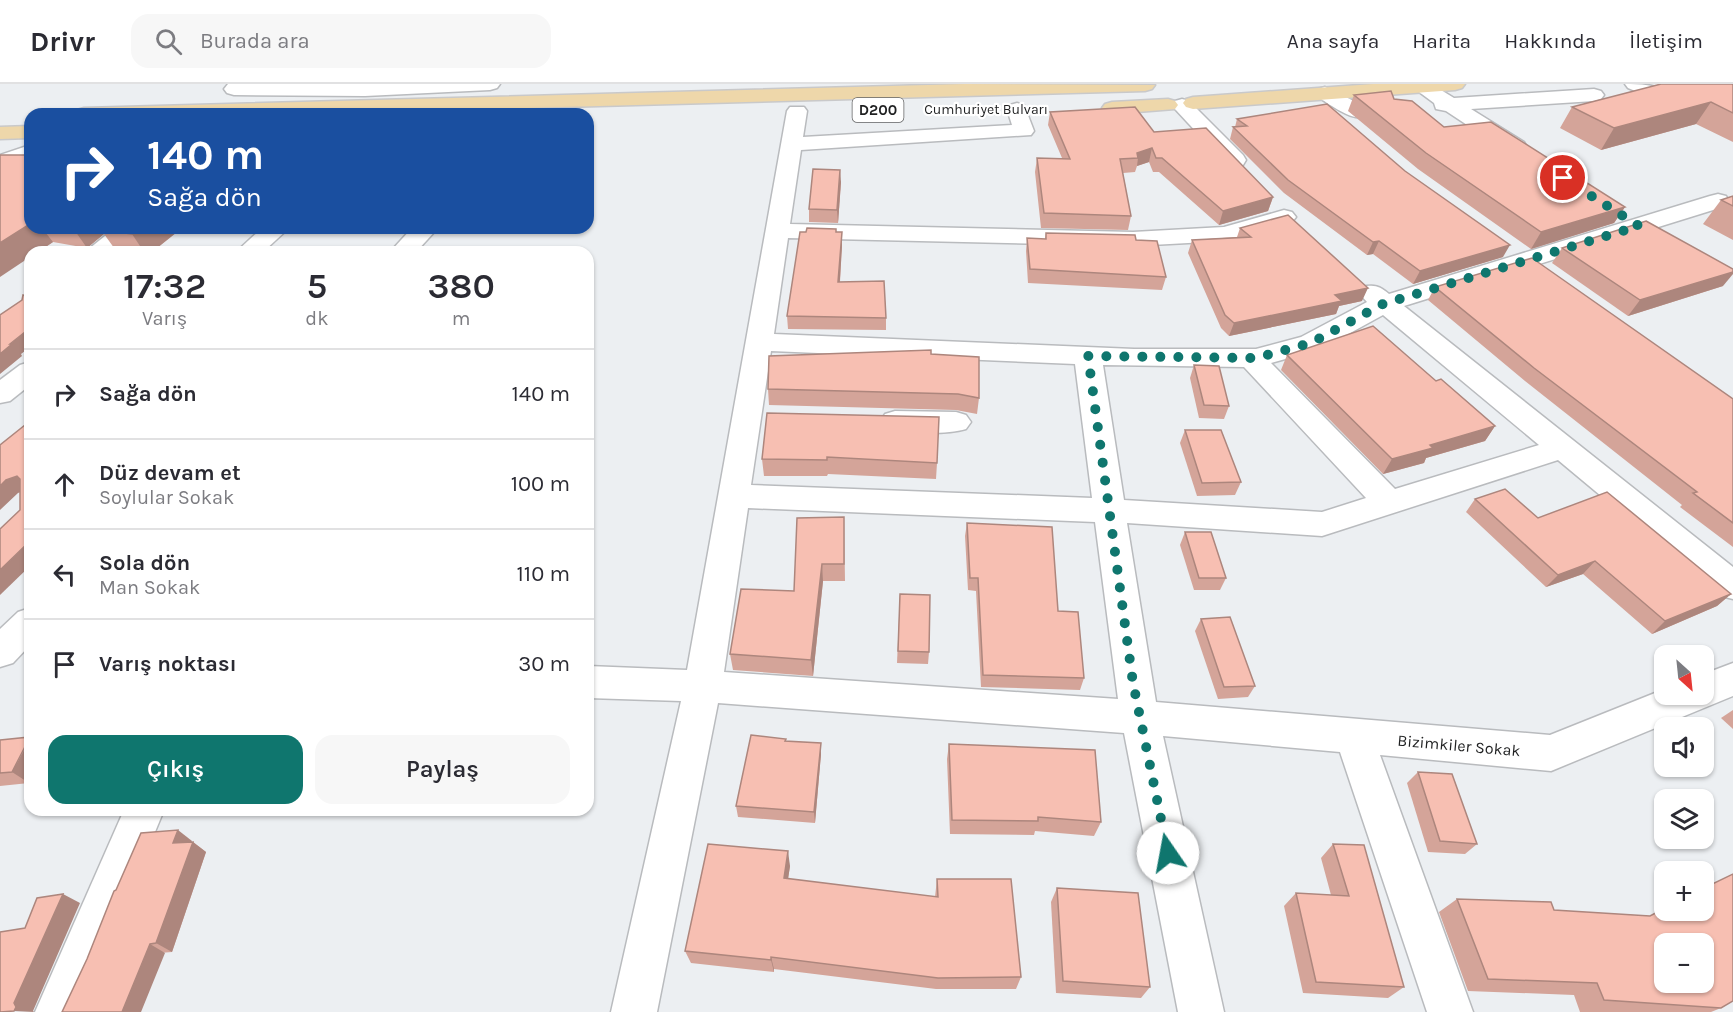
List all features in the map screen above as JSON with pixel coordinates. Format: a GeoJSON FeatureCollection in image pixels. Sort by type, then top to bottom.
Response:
{"type":"FeatureCollection","features":[{"type":"Feature","properties":{"kind":"main road","name":"Cumhuriyet Bulvarı"},"geometry":{"type":"LineString","coordinates":[[439,108],[1146,85]]}},
{"type":"Feature","properties":{"kind":"main road"},"geometry":{"type":"LineString","coordinates":[[1146,85],[1143,93],[1146,97],[1183,99]]}},
{"type":"Feature","properties":{"kind":"main road"},"geometry":{"type":"LineString","coordinates":[[1087,108],[1183,99],[1319,94],[1419,97]]}},
{"type":"Feature","properties":{"kind":"main road","name":"Cumhuriyet Bulvarı"},"geometry":{"type":"LineString","coordinates":[[594,116],[812,96],[988,109],[1041,109]]}},
{"type":"Feature","properties":{"kind":"main road"},"geometry":{"type":"LineString","coordinates":[[0,116],[24,115]]}},
{"type":"Feature","properties":{"kind":"main road"},"geometry":{"type":"LineString","coordinates":[[0,133],[24,132]]}},
{"type":"Feature","properties":{"kind":"street"},"geometry":{"type":"LineString","coordinates":[[242,84],[234,89],[489,84]]}},
{"type":"Feature","properties":{"kind":"street"},"geometry":{"type":"LineString","coordinates":[[1635,84],[1657,93]]}},
{"type":"Feature","properties":{"kind":"street"},"geometry":{"type":"LineString","coordinates":[[349,108],[369,87]]}},
{"type":"Feature","properties":{"kind":"street"},"geometry":{"type":"LineString","coordinates":[[1319,94],[1360,122]]}},
{"type":"Feature","properties":{"kind":"street"},"geometry":{"type":"LineString","coordinates":[[1452,94],[1529,156]]}},
{"type":"Feature","properties":{"kind":"street"},"geometry":{"type":"LineString","coordinates":[[1419,97],[1452,94],[1594,95]]}},
{"type":"Feature","properties":{"kind":"street"},"geometry":{"type":"LineString","coordinates":[[634,1012],[704,686],[734,496],[759,417],[759,342],[791,144],[812,96]]}},
{"type":"Feature","properties":{"kind":"street"},"geometry":{"type":"LineString","coordinates":[[1183,99],[1249,174]]}},
{"type":"Feature","properties":{"kind":"street"},"geometry":{"type":"LineString","coordinates":[[791,144],[1024,131],[1017,109]]}},
{"type":"Feature","properties":{"kind":"street"},"geometry":{"type":"LineString","coordinates":[[0,162],[24,153]]}},
{"type":"Feature","properties":{"kind":"street"},"geometry":{"type":"LineString","coordinates":[[759,342],[1088,356],[1251,358],[1311,343],[1383,304],[1527,260],[1629,220],[1718,201]]}},
{"type":"Feature","properties":{"kind":"street"},"geometry":{"type":"LineString","coordinates":[[777,231],[1133,239],[1225,234],[1289,216]]}},
{"type":"Feature","properties":{"kind":"street"},"geometry":{"type":"LineString","coordinates":[[1629,220],[1667,242]]}},
{"type":"Feature","properties":{"kind":"street"},"geometry":{"type":"LineString","coordinates":[[105,246],[122,234]]}},
{"type":"Feature","properties":{"kind":"street"},"geometry":{"type":"LineString","coordinates":[[255,246],[270,234]]}},
{"type":"Feature","properties":{"kind":"street"},"geometry":{"type":"LineString","coordinates":[[408,246],[420,234]]}},
{"type":"Feature","properties":{"kind":"street"},"geometry":{"type":"LineString","coordinates":[[1500,241],[1550,277]]}},
{"type":"Feature","properties":{"kind":"street"},"geometry":{"type":"LineString","coordinates":[[1358,280],[1383,304],[1733,586]]}},
{"type":"Feature","properties":{"kind":"street"},"geometry":{"type":"LineString","coordinates":[[1088,356],[1108,511],[1140,717],[1201,1012]]}},
{"type":"Feature","properties":{"kind":"street"},"geometry":{"type":"LineString","coordinates":[[1251,358],[1389,502]]}},
{"type":"Feature","properties":{"kind":"street"},"geometry":{"type":"LineString","coordinates":[[0,394],[24,376]]}},
{"type":"Feature","properties":{"kind":"street"},"geometry":{"type":"LineString","coordinates":[[863,420],[956,422]]}},
{"type":"Feature","properties":{"kind":"street"},"geometry":{"type":"LineString","coordinates":[[734,496],[1108,511],[1322,524],[1563,448]]}},
{"type":"Feature","properties":{"kind":"street"},"geometry":{"type":"LineString","coordinates":[[0,652],[24,628]]}},
{"type":"Feature","properties":{"kind":"street"},"geometry":{"type":"LineString","coordinates":[[0,652],[24,655]]}},
{"type":"Feature","properties":{"kind":"street"},"geometry":{"type":"LineString","coordinates":[[1714,687],[1733,679]]}},
{"type":"Feature","properties":{"kind":"street","name":"Bizimkiler Sokak"},"geometry":{"type":"LineString","coordinates":[[594,682],[704,686],[1140,717],[1551,753],[1668,705]]}},
{"type":"Feature","properties":{"kind":"street"},"geometry":{"type":"LineString","coordinates":[[1354,736],[1450,1012]]}},
{"type":"Feature","properties":{"kind":"street"},"geometry":{"type":"LineString","coordinates":[[58,1012],[141,816]]}},
{"type":"Feature","properties":{"kind":"building"},"geometry":{"type":"Polygon","coordinates":[[[1661,84],[1732,84],[1733,113],[1711,102],[1614,128],[1572,107],[1661,84]]]}},
{"type":"Feature","properties":{"kind":"building"},"geometry":{"type":"Polygon","coordinates":[[[1391,91],[1394,99],[1412,101],[1444,127],[1491,122],[1625,207],[1541,232],[1426,153],[1354,95],[1391,91]]]}},
{"type":"Feature","properties":{"kind":"building"},"geometry":{"type":"Polygon","coordinates":[[[1327,104],[1405,171],[1510,245],[1420,271],[1379,241],[1373,242],[1288,180],[1233,127],[1247,126],[1237,119],[1327,104]]]}},
{"type":"Feature","properties":{"kind":"building"},"geometry":{"type":"Polygon","coordinates":[[[1135,107],[1154,132],[1206,128],[1273,197],[1223,211],[1162,158],[1156,158],[1152,148],[1137,153],[1138,158],[1120,159],[1131,216],[1044,213],[1037,158],[1070,159],[1050,112],[1135,107]]]}},
{"type":"Feature","properties":{"kind":"building"},"geometry":{"type":"Polygon","coordinates":[[[0,155],[24,155],[24,228],[0,243],[0,155]]]}},
{"type":"Feature","properties":{"kind":"building"},"geometry":{"type":"Polygon","coordinates":[[[813,169],[840,170],[837,210],[809,209],[813,169]]]}},
{"type":"Feature","properties":{"kind":"building"},"geometry":{"type":"Polygon","coordinates":[[[1733,196],[1733,206],[1721,200],[1733,196]]]}},
{"type":"Feature","properties":{"kind":"building"},"geometry":{"type":"Polygon","coordinates":[[[1288,215],[1368,288],[1335,295],[1342,301],[1234,323],[1225,315],[1192,240],[1251,237],[1240,228],[1288,215]]]}},
{"type":"Feature","properties":{"kind":"building"},"geometry":{"type":"Polygon","coordinates":[[[1646,221],[1733,269],[1733,272],[1640,300],[1562,248],[1646,221]]]}},
{"type":"Feature","properties":{"kind":"building"},"geometry":{"type":"Polygon","coordinates":[[[807,228],[836,229],[836,232],[842,232],[838,282],[884,281],[886,318],[787,316],[800,232],[806,232],[807,228]]]}},
{"type":"Feature","properties":{"kind":"building"},"geometry":{"type":"Polygon","coordinates":[[[1046,233],[1135,235],[1136,240],[1157,241],[1166,277],[1030,269],[1027,238],[1046,239],[1046,233]]]}},
{"type":"Feature","properties":{"kind":"building"},"geometry":{"type":"Polygon","coordinates":[[[1532,258],[1733,399],[1733,523],[1693,493],[1697,492],[1534,368],[1435,287],[1532,258]]]}},
{"type":"Feature","properties":{"kind":"building"},"geometry":{"type":"Polygon","coordinates":[[[24,295],[24,333],[0,354],[0,315],[22,300],[24,295]]]}},
{"type":"Feature","properties":{"kind":"building"},"geometry":{"type":"Polygon","coordinates":[[[1373,326],[1436,381],[1441,379],[1495,426],[1430,445],[1433,448],[1392,459],[1287,355],[1373,326]]]}},
{"type":"Feature","properties":{"kind":"building"},"geometry":{"type":"Polygon","coordinates":[[[931,350],[931,354],[979,357],[979,398],[958,394],[768,389],[769,356],[931,350]]]}},
{"type":"Feature","properties":{"kind":"building"},"geometry":{"type":"Polygon","coordinates":[[[1194,365],[1219,366],[1229,406],[1204,405],[1194,365]]]}},
{"type":"Feature","properties":{"kind":"building"},"geometry":{"type":"Polygon","coordinates":[[[767,413],[939,417],[937,463],[827,457],[827,460],[762,459],[767,413]]]}},
{"type":"Feature","properties":{"kind":"building"},"geometry":{"type":"Polygon","coordinates":[[[24,426],[24,547],[0,570],[0,529],[20,510],[20,479],[17,476],[6,480],[0,486],[0,445],[24,426]]]}},
{"type":"Feature","properties":{"kind":"building"},"geometry":{"type":"Polygon","coordinates":[[[1185,430],[1221,430],[1241,482],[1202,483],[1185,430]]]}},
{"type":"Feature","properties":{"kind":"building"},"geometry":{"type":"Polygon","coordinates":[[[1505,489],[1538,518],[1607,492],[1731,594],[1665,621],[1595,561],[1558,575],[1475,499],[1505,489]]]}},
{"type":"Feature","properties":{"kind":"building"},"geometry":{"type":"Polygon","coordinates":[[[844,517],[844,564],[822,564],[811,660],[730,654],[741,589],[794,591],[797,518],[844,517]]]}},
{"type":"Feature","properties":{"kind":"building"},"geometry":{"type":"Polygon","coordinates":[[[967,523],[1052,527],[1058,611],[1078,612],[1084,678],[983,675],[978,578],[970,578],[967,523]]]}},
{"type":"Feature","properties":{"kind":"building"},"geometry":{"type":"Polygon","coordinates":[[[1185,532],[1211,532],[1226,578],[1199,578],[1185,532]]]}},
{"type":"Feature","properties":{"kind":"building"},"geometry":{"type":"Polygon","coordinates":[[[900,594],[930,595],[929,652],[898,651],[900,594]]]}},
{"type":"Feature","properties":{"kind":"building"},"geometry":{"type":"Polygon","coordinates":[[[1230,617],[1255,686],[1224,687],[1201,619],[1230,617]]]}},
{"type":"Feature","properties":{"kind":"building"},"geometry":{"type":"Polygon","coordinates":[[[751,735],[786,739],[785,741],[821,743],[814,812],[736,806],[751,735]]]}},
{"type":"Feature","properties":{"kind":"building"},"geometry":{"type":"Polygon","coordinates":[[[24,738],[24,749],[12,772],[0,773],[0,740],[24,738]]]}},
{"type":"Feature","properties":{"kind":"building"},"geometry":{"type":"Polygon","coordinates":[[[949,744],[1095,750],[1101,822],[1038,817],[1038,821],[952,820],[949,744]]]}},
{"type":"Feature","properties":{"kind":"building"},"geometry":{"type":"Polygon","coordinates":[[[1418,772],[1452,774],[1477,844],[1440,841],[1418,772]]]}},
{"type":"Feature","properties":{"kind":"building"},"geometry":{"type":"Polygon","coordinates":[[[178,830],[173,843],[193,842],[156,943],[150,944],[122,1012],[62,1012],[141,833],[178,830]]]}},
{"type":"Feature","properties":{"kind":"building"},"geometry":{"type":"Polygon","coordinates":[[[708,844],[788,851],[784,878],[938,897],[937,879],[1011,879],[1021,977],[938,978],[771,957],[771,960],[685,951],[708,844]]]}},
{"type":"Feature","properties":{"kind":"building"},"geometry":{"type":"Polygon","coordinates":[[[1333,844],[1364,845],[1404,987],[1316,982],[1296,893],[1349,896],[1333,844]]]}},
{"type":"Feature","properties":{"kind":"building"},"geometry":{"type":"Polygon","coordinates":[[[1733,874],[1733,1001],[1721,1008],[1604,1000],[1597,983],[1488,979],[1457,899],[1551,902],[1554,910],[1650,916],[1654,914],[1654,921],[1714,921],[1714,883],[1733,874]]]}},
{"type":"Feature","properties":{"kind":"building"},"geometry":{"type":"Polygon","coordinates":[[[1057,888],[1138,893],[1150,987],[1063,981],[1057,888]]]}},
{"type":"Feature","properties":{"kind":"building"},"geometry":{"type":"Polygon","coordinates":[[[63,894],[14,1003],[16,1007],[14,1011],[0,1012],[0,932],[25,928],[37,898],[63,894]]]}},
{"type":"Feature","properties":{"kind":"route"},"geometry":{"type":"LineString","coordinates":[[1168,853],[1133,683],[1088,356],[1256,358],[1311,343],[1383,304],[1639,226],[1563,178]]}}]}
